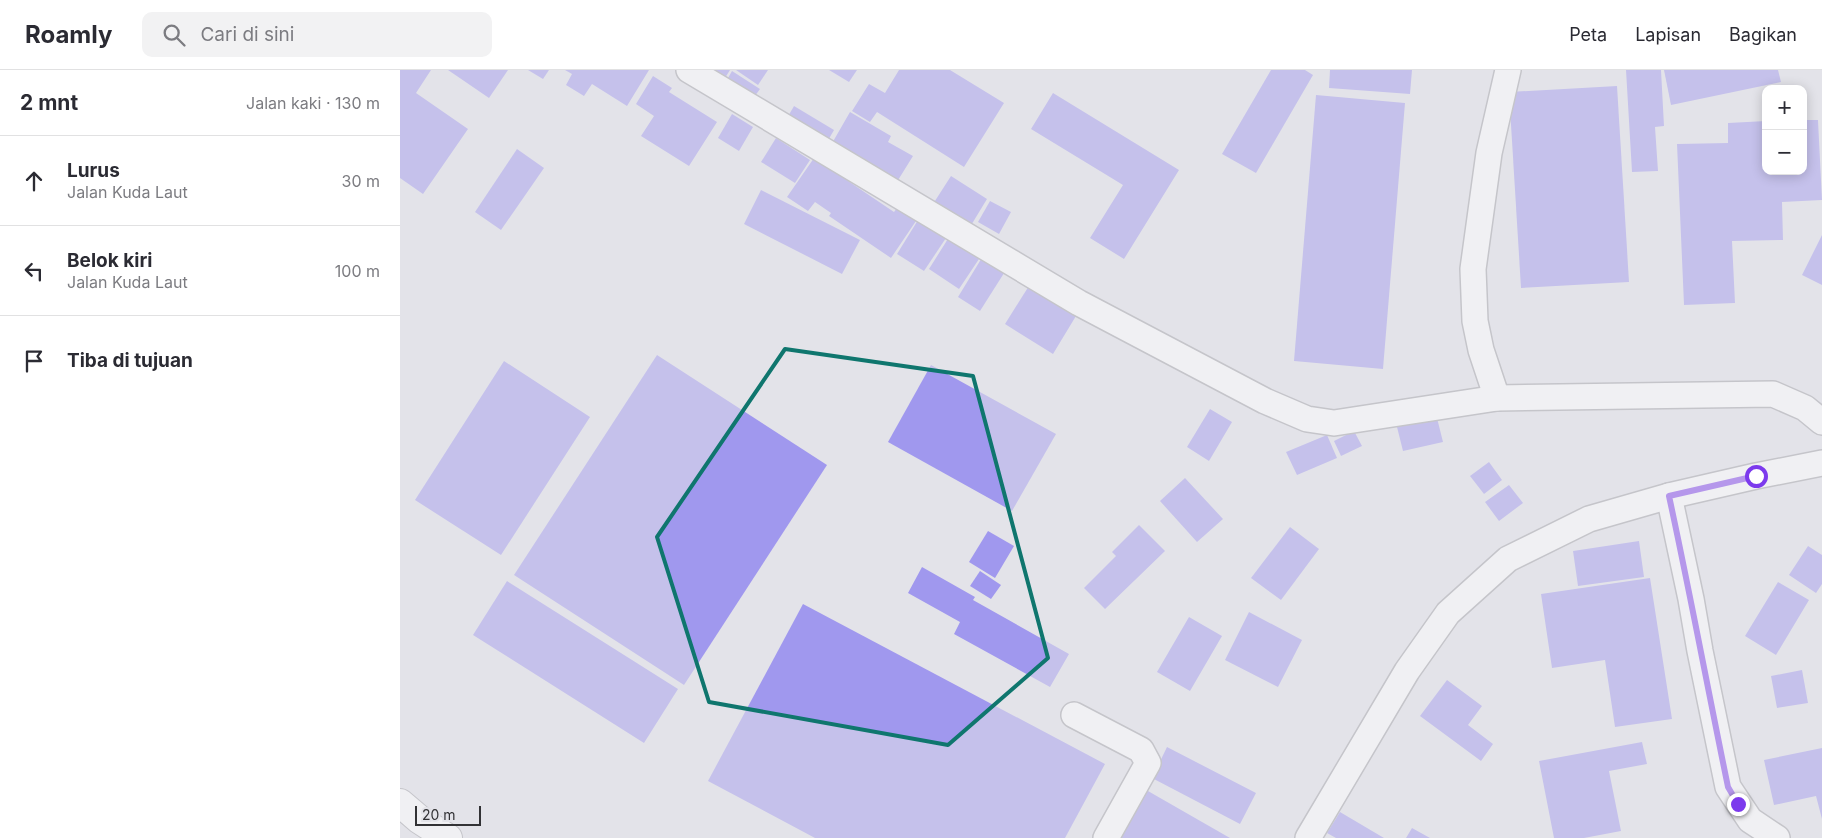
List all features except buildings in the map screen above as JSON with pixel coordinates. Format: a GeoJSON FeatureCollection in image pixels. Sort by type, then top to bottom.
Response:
{"type":"FeatureCollection","features":[{"type":"Feature","properties":{"kind":"main road"},"geometry":{"type":"LineString","coordinates":[[400,803],[420,820],[448,838]]}},
{"type":"Feature","properties":{"kind":"street"},"geometry":{"type":"LineString","coordinates":[[689,70],[1079,303],[1265,402],[1307,419],[1334,423],[1497,398],[1773,394],[1805,408],[1822,422]]}},
{"type":"Feature","properties":{"kind":"street"},"geometry":{"type":"LineString","coordinates":[[1497,398],[1481,350],[1475,321],[1473,269],[1489,152],[1508,70]]}},
{"type":"Feature","properties":{"kind":"street"},"geometry":{"type":"LineString","coordinates":[[1308,838],[1407,671],[1448,613],[1508,559],[1589,519],[1669,496],[1822,463]]}},
{"type":"Feature","properties":{"kind":"street"},"geometry":{"type":"LineString","coordinates":[[1669,496],[1728,787],[1750,820],[1777,838]]}},
{"type":"Feature","properties":{"kind":"street"},"geometry":{"type":"LineString","coordinates":[[1074,715],[1141,750],[1148,764],[1106,838]]}},
{"type":"Feature","properties":{"kind":"highlighted area"},"geometry":{"type":"Polygon","coordinates":[[[785,349],[973,376],[1048,658],[948,745],[709,702],[657,537],[785,349]]]}},
{"type":"Feature","properties":{"kind":"route"},"geometry":{"type":"LineString","coordinates":[[1738,804],[1728,787],[1669,496],[1756,476]]}}]}
